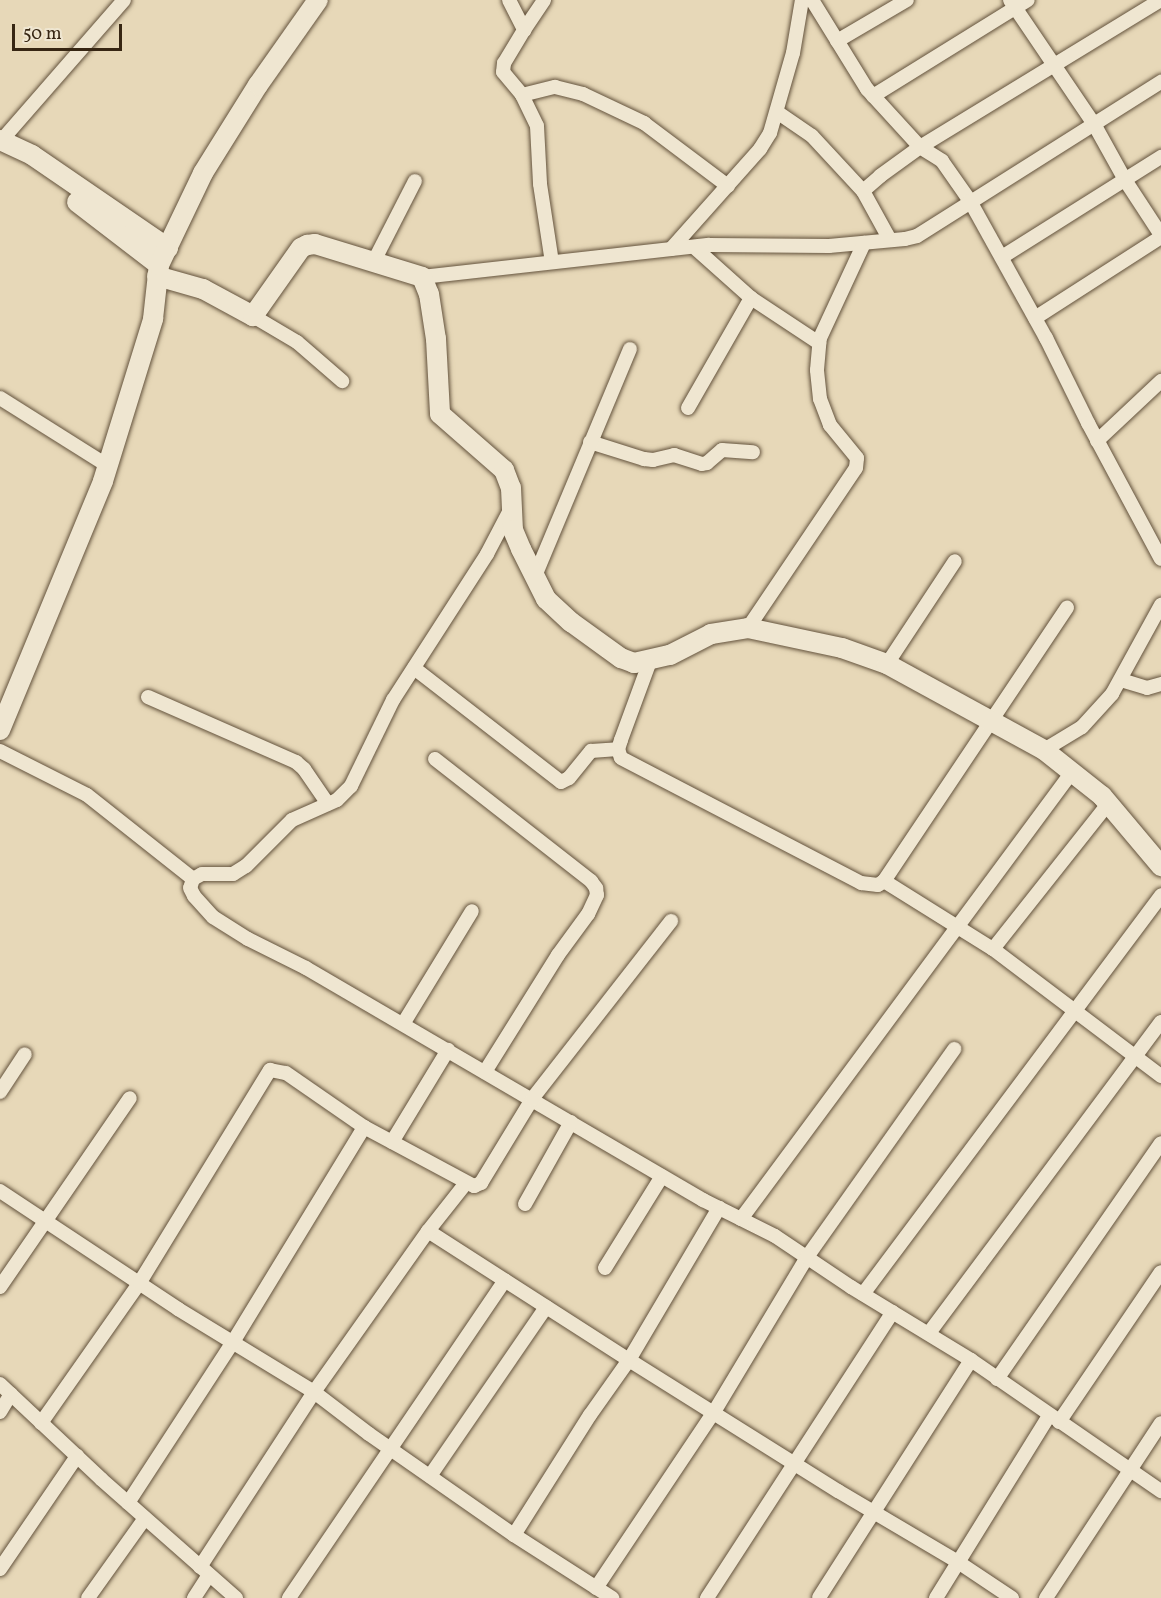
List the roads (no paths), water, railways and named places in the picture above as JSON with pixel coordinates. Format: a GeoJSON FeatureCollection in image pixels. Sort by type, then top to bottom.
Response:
{"type":"FeatureCollection","features":[{"type":"Feature","properties":{"kind":"main road"},"geometry":{"type":"LineString","coordinates":[[0,730],[5,704],[108,466],[153,319],[162,263],[209,163],[258,85],[318,0]]}},
{"type":"Feature","properties":{"kind":"main road"},"geometry":{"type":"LineString","coordinates":[[5,143],[32,155],[162,263],[203,289],[253,316],[301,248],[307,245],[315,244],[422,277],[429,294],[436,339],[440,414],[504,470],[511,488],[513,530],[546,599],[571,622],[621,658],[634,663],[650,661],[670,655],[711,634],[748,628],[842,648],[886,664],[1044,750],[1108,804],[1161,866]]}},
{"type":"Feature","properties":{"kind":"street"},"geometry":{"type":"LineString","coordinates":[[5,143],[124,0]]}},
{"type":"Feature","properties":{"kind":"street"},"geometry":{"type":"LineString","coordinates":[[508,0],[524,30]]}},
{"type":"Feature","properties":{"kind":"street"},"geometry":{"type":"LineString","coordinates":[[544,0],[504,63],[503,72],[522,95],[539,134],[540,184],[552,262]]}},
{"type":"Feature","properties":{"kind":"street"},"geometry":{"type":"LineString","coordinates":[[671,249],[760,149],[777,112],[793,53],[801,0]]}},
{"type":"Feature","properties":{"kind":"street"},"geometry":{"type":"LineString","coordinates":[[812,0],[873,96],[920,147],[942,161],[970,201],[1035,318],[1097,441],[1161,559]]}},
{"type":"Feature","properties":{"kind":"street"},"geometry":{"type":"LineString","coordinates":[[837,41],[907,0]]}},
{"type":"Feature","properties":{"kind":"street"},"geometry":{"type":"LineString","coordinates":[[873,96],[1012,4],[1028,0]]}},
{"type":"Feature","properties":{"kind":"street"},"geometry":{"type":"LineString","coordinates":[[863,192],[920,147],[1161,0]]}},
{"type":"Feature","properties":{"kind":"street"},"geometry":{"type":"LineString","coordinates":[[1012,4],[1094,124],[1125,180],[1161,236],[1035,318]]}},
{"type":"Feature","properties":{"kind":"street"},"geometry":{"type":"LineString","coordinates":[[422,277],[694,247],[829,246],[917,236],[1161,82]]}},
{"type":"Feature","properties":{"kind":"street"},"geometry":{"type":"LineString","coordinates":[[522,95],[555,87],[583,94],[644,123],[728,186]]}},
{"type":"Feature","properties":{"kind":"street"},"geometry":{"type":"LineString","coordinates":[[777,112],[812,136],[863,192],[890,240]]}},
{"type":"Feature","properties":{"kind":"street"},"geometry":{"type":"LineString","coordinates":[[1002,257],[1161,157]]}},
{"type":"Feature","properties":{"kind":"street"},"geometry":{"type":"LineString","coordinates":[[373,263],[415,181]]}},
{"type":"Feature","properties":{"kind":"street"},"geometry":{"type":"LineString","coordinates":[[748,628],[856,468],[857,458],[830,425],[820,399],[817,370],[819,343],[864,243]]}},
{"type":"Feature","properties":{"kind":"street"},"geometry":{"type":"LineString","coordinates":[[694,247],[751,298],[819,343]]}},
{"type":"Feature","properties":{"kind":"street"},"geometry":{"type":"LineString","coordinates":[[688,408],[751,298]]}},
{"type":"Feature","properties":{"kind":"street"},"geometry":{"type":"LineString","coordinates":[[253,316],[297,342],[342,381]]}},
{"type":"Feature","properties":{"kind":"street"},"geometry":{"type":"LineString","coordinates":[[535,576],[630,350]]}},
{"type":"Feature","properties":{"kind":"street"},"geometry":{"type":"LineString","coordinates":[[1097,441],[1161,381]]}},
{"type":"Feature","properties":{"kind":"street"},"geometry":{"type":"LineString","coordinates":[[0,398],[108,466]]}},
{"type":"Feature","properties":{"kind":"street"},"geometry":{"type":"LineString","coordinates":[[590,442],[644,459],[654,460],[674,455],[702,464],[707,464],[722,450],[753,452]]}},
{"type":"Feature","properties":{"kind":"street"},"geometry":{"type":"LineString","coordinates":[[513,504],[487,554],[393,700],[351,786],[337,800],[292,820],[246,866],[233,874],[202,874],[193,879],[190,888],[194,896],[213,917],[248,939],[306,968],[404,1024],[662,1176],[776,1236],[863,1294],[970,1360],[1161,1491]]}},
{"type":"Feature","properties":{"kind":"street"},"geometry":{"type":"LineString","coordinates":[[886,664],[955,561]]}},
{"type":"Feature","properties":{"kind":"street"},"geometry":{"type":"LineString","coordinates":[[1044,750],[1082,727],[1112,694],[1161,605]]}},
{"type":"Feature","properties":{"kind":"street"},"geometry":{"type":"LineString","coordinates":[[650,661],[618,749],[621,758],[861,883],[878,885],[884,881],[989,720],[1067,608]]}},
{"type":"Feature","properties":{"kind":"street"},"geometry":{"type":"LineString","coordinates":[[414,668],[561,782],[569,778],[591,751],[618,749]]}},
{"type":"Feature","properties":{"kind":"street"},"geometry":{"type":"LineString","coordinates":[[1121,680],[1147,688],[1161,684]]}},
{"type":"Feature","properties":{"kind":"street"},"geometry":{"type":"LineString","coordinates":[[148,697],[296,762],[304,769],[328,804]]}},
{"type":"Feature","properties":{"kind":"street"},"geometry":{"type":"LineString","coordinates":[[0,751],[87,795],[193,879]]}},
{"type":"Feature","properties":{"kind":"street"},"geometry":{"type":"LineString","coordinates":[[435,759],[591,881],[596,888],[597,895],[588,914],[558,955],[486,1072]]}},
{"type":"Feature","properties":{"kind":"street"},"geometry":{"type":"LineString","coordinates":[[741,1219],[1071,772]]}},
{"type":"Feature","properties":{"kind":"street"},"geometry":{"type":"LineString","coordinates":[[993,949],[1108,804]]}},
{"type":"Feature","properties":{"kind":"street"},"geometry":{"type":"LineString","coordinates":[[884,881],[958,925],[993,949],[1161,1076]]}},
{"type":"Feature","properties":{"kind":"street"},"geometry":{"type":"LineString","coordinates":[[863,1294],[1161,895]]}},
{"type":"Feature","properties":{"kind":"street"},"geometry":{"type":"LineString","coordinates":[[404,1024],[472,911]]}},
{"type":"Feature","properties":{"kind":"street"},"geometry":{"type":"LineString","coordinates":[[41,1423],[140,1282],[270,1070],[286,1073],[364,1127],[474,1186],[481,1183],[532,1099],[671,921]]}},
{"type":"Feature","properties":{"kind":"street"},"geometry":{"type":"LineString","coordinates":[[929,1333],[1161,1022]]}},
{"type":"Feature","properties":{"kind":"street"},"geometry":{"type":"LineString","coordinates":[[596,1588],[714,1412],[807,1257],[954,1049]]}},
{"type":"Feature","properties":{"kind":"street"},"geometry":{"type":"LineString","coordinates":[[392,1142],[448,1050]]}},
{"type":"Feature","properties":{"kind":"street"},"geometry":{"type":"LineString","coordinates":[[0,1092],[25,1054]]}},
{"type":"Feature","properties":{"kind":"street"},"geometry":{"type":"LineString","coordinates":[[0,1287],[130,1098]]}},
{"type":"Feature","properties":{"kind":"street"},"geometry":{"type":"LineString","coordinates":[[525,1204],[571,1122]]}},
{"type":"Feature","properties":{"kind":"street"},"geometry":{"type":"LineString","coordinates":[[128,1503],[233,1342],[364,1127]]}},
{"type":"Feature","properties":{"kind":"street"},"geometry":{"type":"LineString","coordinates":[[997,1379],[1161,1143]]}},
{"type":"Feature","properties":{"kind":"street"},"geometry":{"type":"LineString","coordinates":[[605,1268],[662,1176]]}},
{"type":"Feature","properties":{"kind":"street"},"geometry":{"type":"LineString","coordinates":[[194,1598],[205,1571],[314,1392],[428,1230],[466,1183]]}},
{"type":"Feature","properties":{"kind":"street"},"geometry":{"type":"LineString","coordinates":[[0,1191],[178,1309],[314,1392],[369,1434],[514,1535],[612,1598]]}},
{"type":"Feature","properties":{"kind":"street"},"geometry":{"type":"LineString","coordinates":[[514,1535],[590,1415],[628,1360],[719,1208]]}},
{"type":"Feature","properties":{"kind":"street"},"geometry":{"type":"LineString","coordinates":[[428,1230],[628,1360],[958,1562],[1012,1598]]}},
{"type":"Feature","properties":{"kind":"street"},"geometry":{"type":"LineString","coordinates":[[936,1598],[1054,1419],[1161,1272]]}},
{"type":"Feature","properties":{"kind":"street"},"geometry":{"type":"LineString","coordinates":[[289,1598],[506,1280]]}},
{"type":"Feature","properties":{"kind":"street"},"geometry":{"type":"LineString","coordinates":[[430,1476],[546,1307]]}},
{"type":"Feature","properties":{"kind":"street"},"geometry":{"type":"LineString","coordinates":[[707,1598],[893,1312]]}},
{"type":"Feature","properties":{"kind":"street"},"geometry":{"type":"LineString","coordinates":[[819,1598],[872,1510],[970,1360]]}},
{"type":"Feature","properties":{"kind":"street"},"geometry":{"type":"LineString","coordinates":[[0,1384],[128,1503],[236,1598]]}},
{"type":"Feature","properties":{"kind":"street"},"geometry":{"type":"LineString","coordinates":[[0,1412],[11,1394]]}},
{"type":"Feature","properties":{"kind":"street"},"geometry":{"type":"LineString","coordinates":[[1046,1598],[1161,1423]]}},
{"type":"Feature","properties":{"kind":"street"},"geometry":{"type":"LineString","coordinates":[[0,1569],[77,1456]]}},
{"type":"Feature","properties":{"kind":"street"},"geometry":{"type":"LineString","coordinates":[[88,1598],[145,1518]]}}]}
